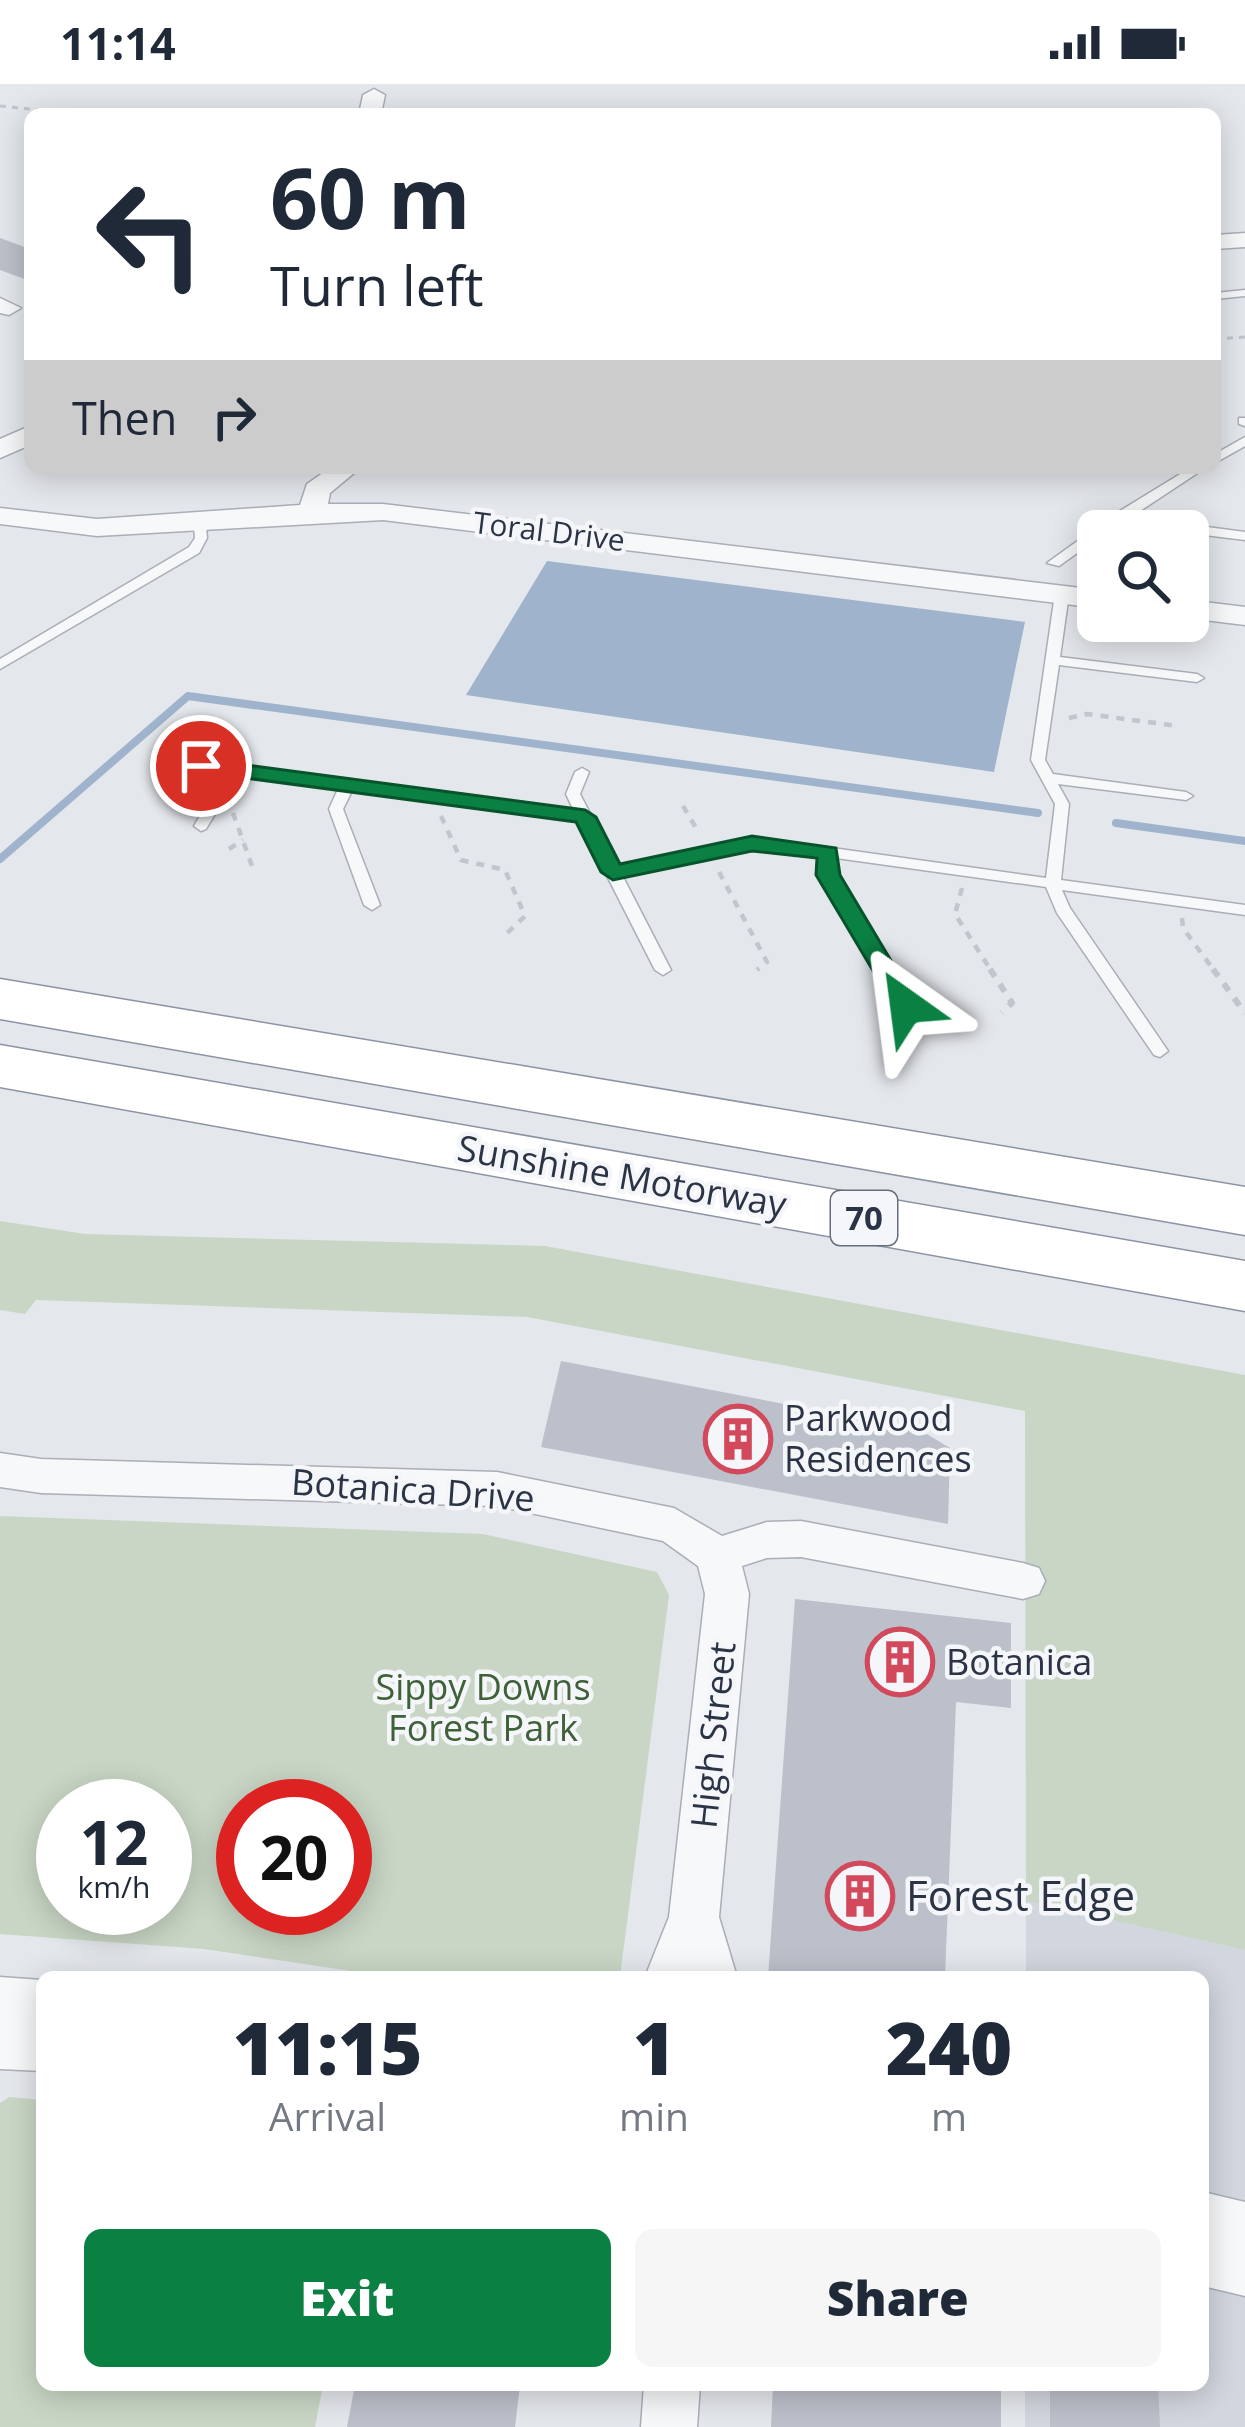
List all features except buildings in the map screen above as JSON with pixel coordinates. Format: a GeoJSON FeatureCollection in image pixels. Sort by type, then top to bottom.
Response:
{"type":"FeatureCollection","features":[{"type":"Feature","properties":{"kind":"highway"},"geometry":{"type":"LineString","coordinates":[[0,986],[286,1046]]}},
{"type":"Feature","properties":{"kind":"highway","name":"Sunshine Motorway"},"geometry":{"type":"LineString","coordinates":[[0,999],[1245,1211]]}},
{"type":"Feature","properties":{"kind":"highway","name":"Sunshine Motorway"},"geometry":{"type":"LineString","coordinates":[[0,1066],[1245,1286]]}},
{"type":"Feature","properties":{"kind":"highway"},"geometry":{"type":"LineString","coordinates":[[0,1089],[482,1151]]}},
{"type":"Feature","properties":{"kind":"street"},"geometry":{"type":"LineString","coordinates":[[313,512],[317,490],[339,474]]}},
{"type":"Feature","properties":{"kind":"street","name":"Toral Drive"},"geometry":{"type":"LineString","coordinates":[[0,516],[97,530],[200,526],[313,512],[416,516],[1077,596]]}},
{"type":"Feature","properties":{"kind":"street"},"geometry":{"type":"LineString","coordinates":[[1209,612],[1245,616]]}},
{"type":"Feature","properties":{"kind":"street","name":"Botanica Drive"},"geometry":{"type":"LineString","coordinates":[[0,1470],[41,1476],[497,1489],[656,1520],[692,1534],[717,1556]]}},
{"type":"Feature","properties":{"kind":"street"},"geometry":{"type":"LineString","coordinates":[[717,1556],[767,1540],[801,1539],[1024,1581]]}},
{"type":"Feature","properties":{"kind":"street","name":"High Street"},"geometry":{"type":"LineString","coordinates":[[672,1971],[694,1917],[728,1594],[717,1556]]}},
{"type":"Feature","properties":{"kind":"street","name":"High Street"},"geometry":{"type":"LineString","coordinates":[[694,1917],[710,1971]]}},
{"type":"Feature","properties":{"kind":"street"},"geometry":{"type":"LineString","coordinates":[[0,2001],[36,2004]]}},
{"type":"Feature","properties":{"kind":"street"},"geometry":{"type":"LineString","coordinates":[[0,2044],[36,2046]]}},
{"type":"Feature","properties":{"kind":"street"},"geometry":{"type":"LineString","coordinates":[[1209,2220],[1245,2229]]}},
{"type":"Feature","properties":{"kind":"street"},"geometry":{"type":"LineString","coordinates":[[1209,2260],[1245,2269]]}},
{"type":"Feature","properties":{"kind":"street"},"geometry":{"type":"LineString","coordinates":[[668,2427],[671,2391]]}},
{"type":"Feature","properties":{"kind":"lane"},"geometry":{"type":"LineString","coordinates":[[1131,510],[1188,474]]}},
{"type":"Feature","properties":{"kind":"lane"},"geometry":{"type":"LineString","coordinates":[[0,665],[194,550],[201,538],[200,526]]}},
{"type":"Feature","properties":{"kind":"lane"},"geometry":{"type":"LineString","coordinates":[[1209,532],[1245,536]]}},
{"type":"Feature","properties":{"kind":"lane"},"geometry":{"type":"LineString","coordinates":[[1054,563],[1077,547]]}},
{"type":"Feature","properties":{"kind":"lane"},"geometry":{"type":"LineString","coordinates":[[1062,594],[1038,760],[1062,803],[1053,885],[1062,909],[1160,1051]]}},
{"type":"Feature","properties":{"kind":"lane"},"geometry":{"type":"LineString","coordinates":[[1052,660],[1197,679]]}},
{"type":"Feature","properties":{"kind":"lane"},"geometry":{"type":"LineString","coordinates":[[168,762],[585,817]]}},
{"type":"Feature","properties":{"kind":"lane"},"geometry":{"type":"LineString","coordinates":[[201,826],[234,770]]}},
{"type":"Feature","properties":{"kind":"lane"},"geometry":{"type":"LineString","coordinates":[[582,772],[573,794],[663,970]]}},
{"type":"Feature","properties":{"kind":"lane"},"geometry":{"type":"LineString","coordinates":[[1047,778],[1186,796]]}},
{"type":"Feature","properties":{"kind":"lane"},"geometry":{"type":"LineString","coordinates":[[347,785],[336,809],[372,905]]}},
{"type":"Feature","properties":{"kind":"lane"},"geometry":{"type":"LineString","coordinates":[[613,872],[752,844],[1245,910]]}},
{"type":"Feature","properties":{"kind":"lane"},"geometry":{"type":"LineString","coordinates":[[828,853],[828,875],[906,1006]]}},
{"type":"Feature","properties":{"kind":"path"},"geometry":{"type":"LineString","coordinates":[[1069,718],[1088,714],[1178,726]]}},
{"type":"Feature","properties":{"kind":"path"},"geometry":{"type":"LineString","coordinates":[[252,866],[232,812],[254,773]]}},
{"type":"Feature","properties":{"kind":"path"},"geometry":{"type":"LineString","coordinates":[[432,796],[461,860],[505,870],[525,916],[504,936]]}},
{"type":"Feature","properties":{"kind":"path"},"geometry":{"type":"LineString","coordinates":[[682,806],[767,962],[758,970]]}},
{"type":"Feature","properties":{"kind":"path"},"geometry":{"type":"LineString","coordinates":[[229,849],[243,840]]}},
{"type":"Feature","properties":{"kind":"path"},"geometry":{"type":"LineString","coordinates":[[966,873],[955,914],[1012,1003],[1002,1013]]}},
{"type":"Feature","properties":{"kind":"path"},"geometry":{"type":"LineString","coordinates":[[1181,902],[1183,928],[1245,1013]]}},
{"type":"Feature","properties":{"kind":"shaded area"},"geometry":{"type":"Polygon","coordinates":[[[1026,1901],[1245,1950],[1245,2427],[1025,2427],[1025,2391],[1209,2391],[1209,1971],[1026,1971],[1026,1901]]]}},
{"type":"Feature","properties":{"kind":"green space"},"geometry":{"type":"Polygon","coordinates":[[[0,1221],[85,1234],[545,1246],[1245,1375],[1245,1950],[1026,1901],[1025,1411],[527,1317],[36,1300],[25,1314],[0,1310],[0,1221]]]}},
{"type":"Feature","properties":{"kind":"green space","name":"Sippy Downs Forest Park"},"geometry":{"type":"Polygon","coordinates":[[[0,1516],[483,1534],[657,1572],[669,1595],[621,1971],[351,1971],[204,1949],[0,1934],[0,1516]]]}},
{"type":"Feature","properties":{"kind":"green space"},"geometry":{"type":"Polygon","coordinates":[[[9,2097],[36,2099],[36,2391],[322,2391],[315,2427],[0,2427],[0,2103],[9,2097]]]}},
{"type":"Feature","properties":{"kind":"water"},"geometry":{"type":"Polygon","coordinates":[[[547,561],[1025,622],[994,772],[466,695],[547,561]]]}},
{"type":"Feature","properties":{"kind":"waterway"},"geometry":{"type":"LineString","coordinates":[[0,859],[188,696],[1038,813]]}},
{"type":"Feature","properties":{"kind":"waterway"},"geometry":{"type":"LineString","coordinates":[[1116,823],[1245,841]]}},
{"type":"Feature","properties":{"kind":"place","name":"Parkwood Residences"},"geometry":{"type":"Point","coordinates":[738,1439]}},
{"type":"Feature","properties":{"kind":"place","name":"Botanica"},"geometry":{"type":"Point","coordinates":[900,1662]}},
{"type":"Feature","properties":{"kind":"place","name":"Forest Edge"},"geometry":{"type":"Point","coordinates":[860,1896]}},
{"type":"Feature","properties":{"kind":"route"},"geometry":{"type":"LineString","coordinates":[[201,766],[585,817],[613,872],[752,844],[828,853],[828,875],[906,1006]]}}]}
